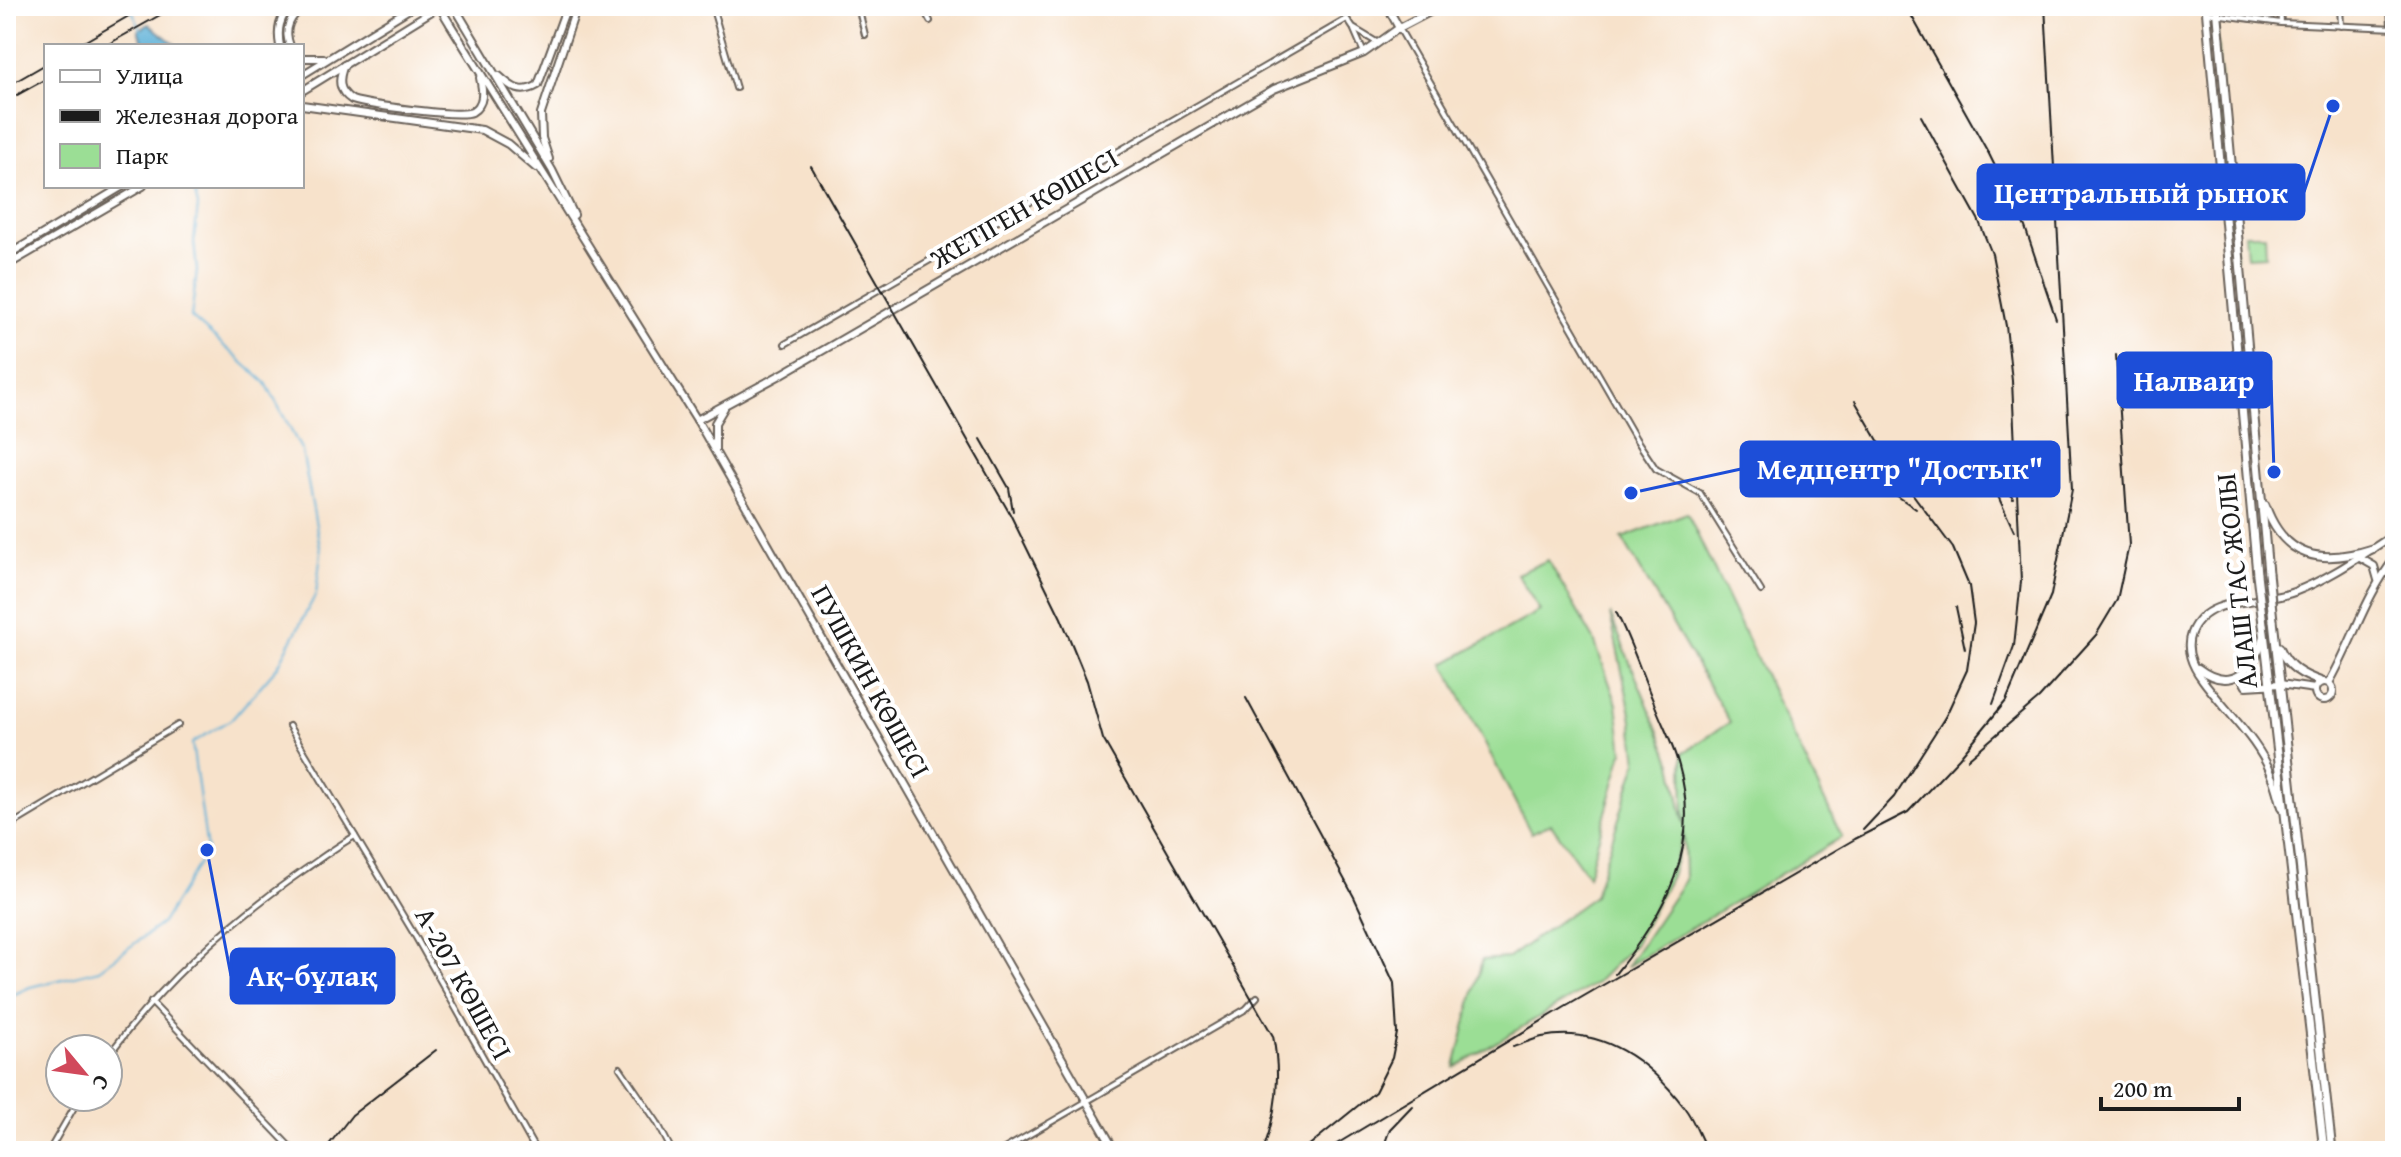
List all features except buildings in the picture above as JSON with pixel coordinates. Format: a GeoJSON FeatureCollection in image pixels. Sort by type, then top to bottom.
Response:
{"type":"FeatureCollection","features":[{"type":"Feature","properties":{"kind":"main road"},"geometry":{"type":"LineString","coordinates":[[280,44],[279,26],[292,6]]}},
{"type":"Feature","properties":{"kind":"main road"},"geometry":{"type":"LineString","coordinates":[[289,44],[288,25],[294,14],[305,6]]}},
{"type":"Feature","properties":{"kind":"main road"},"geometry":{"type":"LineString","coordinates":[[304,74],[414,6]]}},
{"type":"Feature","properties":{"kind":"main road"},"geometry":{"type":"LineString","coordinates":[[304,90],[440,6],[584,237]]}},
{"type":"Feature","properties":{"kind":"main road"},"geometry":{"type":"LineString","coordinates":[[454,6],[552,170],[584,237]]}},
{"type":"Feature","properties":{"kind":"main road"},"geometry":{"type":"LineString","coordinates":[[494,70],[512,88],[526,91],[538,85],[567,6]]}},
{"type":"Feature","properties":{"kind":"main road"},"geometry":{"type":"LineString","coordinates":[[552,170],[542,138],[541,114],[577,6]]}},
{"type":"Feature","properties":{"kind":"main road"},"geometry":{"type":"LineString","coordinates":[[1387,6],[1399,28]]}},
{"type":"Feature","properties":{"kind":"main road","name":"ЖЕТІГЕН КӨШЕСІ"},"geometry":{"type":"LineString","coordinates":[[697,420],[1274,89],[1364,53],[1399,28],[1441,6]]}},
{"type":"Feature","properties":{"kind":"main road","name":"АЛАШ ТАС ЖОЛЫ"},"geometry":{"type":"LineString","coordinates":[[2206,9],[2268,684],[2324,1151]]}},
{"type":"Feature","properties":{"kind":"main road","name":"АЛАШ ТАС ЖОЛЫ"},"geometry":{"type":"LineString","coordinates":[[2217,10],[2268,573],[2332,1151]]}},
{"type":"Feature","properties":{"kind":"main road"},"geometry":{"type":"LineString","coordinates":[[304,58],[319,59],[338,53]]}},
{"type":"Feature","properties":{"kind":"main road"},"geometry":{"type":"LineString","coordinates":[[344,65],[340,86],[352,100],[463,115],[470,113],[482,99],[478,71]]}},
{"type":"Feature","properties":{"kind":"main road"},"geometry":{"type":"LineString","coordinates":[[304,105],[482,130],[508,144],[542,174]]}},
{"type":"Feature","properties":{"kind":"main road"},"geometry":{"type":"LineString","coordinates":[[6,256],[120,188]]}},
{"type":"Feature","properties":{"kind":"main road"},"geometry":{"type":"LineString","coordinates":[[6,266],[140,188]]}},
{"type":"Feature","properties":{"kind":"main road","name":"ПУШКИН КӨШЕСІ"},"geometry":{"type":"LineString","coordinates":[[584,237],[697,420],[1115,1151]]}},
{"type":"Feature","properties":{"kind":"main road"},"geometry":{"type":"LineString","coordinates":[[2229,273],[2240,272]]}},
{"type":"Feature","properties":{"kind":"main road"},"geometry":{"type":"LineString","coordinates":[[716,454],[715,423],[725,405]]}},
{"type":"Feature","properties":{"kind":"main road"},"geometry":{"type":"LineString","coordinates":[[2261,494],[2279,534],[2302,552],[2316,557],[2339,558],[2372,549]]}},
{"type":"Feature","properties":{"kind":"main road"},"geometry":{"type":"LineString","coordinates":[[2285,819],[2273,777],[2264,759],[2200,677],[2190,657],[2188,642],[2198,620],[2207,612],[2292,593],[2320,581],[2395,534]]}},
{"type":"Feature","properties":{"kind":"main road"},"geometry":{"type":"LineString","coordinates":[[2360,558],[2374,566],[2378,580]]}},
{"type":"Feature","properties":{"kind":"main road"},"geometry":{"type":"LineString","coordinates":[[2240,675],[2246,686],[2280,684],[2315,689],[2325,682],[2378,580],[2395,558]]}},
{"type":"Feature","properties":{"kind":"main road"},"geometry":{"type":"LineString","coordinates":[[2195,666],[2219,679],[2240,675],[2255,660],[2264,636]]}},
{"type":"Feature","properties":{"kind":"main road"},"geometry":{"type":"LineString","coordinates":[[2275,636],[2290,666],[2300,674],[2325,682],[2333,688],[2333,694],[2326,700],[2318,698],[2315,689]]}},
{"type":"Feature","properties":{"kind":"street"},"geometry":{"type":"LineString","coordinates":[[712,6],[736,88]]}},
{"type":"Feature","properties":{"kind":"street"},"geometry":{"type":"LineString","coordinates":[[858,6],[865,35]]}},
{"type":"Feature","properties":{"kind":"street"},"geometry":{"type":"LineString","coordinates":[[922,6],[930,21]]}},
{"type":"Feature","properties":{"kind":"street"},"geometry":{"type":"LineString","coordinates":[[1022,10],[1032,6]]}},
{"type":"Feature","properties":{"kind":"street"},"geometry":{"type":"LineString","coordinates":[[2280,6],[2281,23]]}},
{"type":"Feature","properties":{"kind":"street"},"geometry":{"type":"LineString","coordinates":[[2340,6],[2341,26]]}},
{"type":"Feature","properties":{"kind":"street"},"geometry":{"type":"LineString","coordinates":[[2206,9],[2281,23],[2393,28],[2390,6]]}},
{"type":"Feature","properties":{"kind":"street"},"geometry":{"type":"LineString","coordinates":[[785,344],[1347,19],[1364,53]]}},
{"type":"Feature","properties":{"kind":"street"},"geometry":{"type":"LineString","coordinates":[[1353,28],[1378,43]]}},
{"type":"Feature","properties":{"kind":"street"},"geometry":{"type":"LineString","coordinates":[[1399,28],[1643,449],[1656,469],[1700,493],[1761,591]]}},
{"type":"Feature","properties":{"kind":"street"},"geometry":{"type":"LineString","coordinates":[[6,828],[178,725]]}},
{"type":"Feature","properties":{"kind":"street","name":"А-207 КӨШЕСІ"},"geometry":{"type":"LineString","coordinates":[[289,726],[414,934],[536,1151]]}},
{"type":"Feature","properties":{"kind":"street"},"geometry":{"type":"LineString","coordinates":[[124,1036],[151,1002],[209,944],[280,887],[355,836]]}},
{"type":"Feature","properties":{"kind":"street"},"geometry":{"type":"LineString","coordinates":[[1001,1151],[1246,1009],[1257,997]]}},
{"type":"Feature","properties":{"kind":"street"},"geometry":{"type":"LineString","coordinates":[[151,1002],[294,1151]]}},
{"type":"Feature","properties":{"kind":"street"},"geometry":{"type":"LineString","coordinates":[[620,1068],[657,1122],[672,1151]]}},
{"type":"Feature","properties":{"kind":"street"},"geometry":{"type":"LineString","coordinates":[[49,1151],[71,1113]]}},
{"type":"Feature","properties":{"kind":"green space"},"geometry":{"type":"Polygon","coordinates":[[[2212,29],[2216,29],[2236,259],[2232,260],[2212,29]]]}},
{"type":"Feature","properties":{"kind":"green space"},"geometry":{"type":"Polygon","coordinates":[[[2245,234],[2265,234],[2266,256],[2247,257],[2245,234]]]}},
{"type":"Feature","properties":{"kind":"green space"},"geometry":{"type":"Polygon","coordinates":[[[1687,513],[1842,837],[1626,967],[1685,880],[1684,833],[1671,876],[1634,945],[1596,983],[1455,1067],[1482,960],[1508,958],[1594,896],[1637,762],[1631,714],[1610,614],[1672,763],[1684,824],[1683,753],[1730,722],[1622,538],[1687,513]]]}},
{"type":"Feature","properties":{"kind":"green space"},"geometry":{"type":"Polygon","coordinates":[[[1548,560],[1594,640],[1617,704],[1623,752],[1588,876],[1551,824],[1531,833],[1444,664],[1540,611],[1517,574],[1548,560]]]}},
{"type":"Feature","properties":{"kind":"water"},"geometry":{"type":"Polygon","coordinates":[[[149,24],[174,44],[144,44],[138,31],[149,24]]]}},
{"type":"Feature","properties":{"kind":"waterway"},"geometry":{"type":"LineString","coordinates":[[130,6],[141,30]]}},
{"type":"Feature","properties":{"kind":"waterway"},"geometry":{"type":"LineString","coordinates":[[6,998],[30,987],[99,970],[162,923],[207,850],[192,743],[233,718],[278,666],[316,594],[321,552],[302,451],[266,383],[191,317],[197,271],[194,242],[198,206],[194,188]]}},
{"type":"Feature","properties":{"kind":"railway"},"geometry":{"type":"LineString","coordinates":[[80,44],[146,6]]}},
{"type":"Feature","properties":{"kind":"railway"},"geometry":{"type":"LineString","coordinates":[[109,44],[176,6]]}},
{"type":"Feature","properties":{"kind":"railway"},"geometry":{"type":"LineString","coordinates":[[1906,6],[1989,154],[2025,227],[2056,319]]}},
{"type":"Feature","properties":{"kind":"railway"},"geometry":{"type":"LineString","coordinates":[[1325,1151],[1565,1007],[1855,839],[1908,812],[1959,758],[2006,701],[2051,595],[2072,489],[2045,6]]}},
{"type":"Feature","properties":{"kind":"railway"},"geometry":{"type":"LineString","coordinates":[[6,87],[44,65]]}},
{"type":"Feature","properties":{"kind":"railway"},"geometry":{"type":"LineString","coordinates":[[6,101],[44,80]]}},
{"type":"Feature","properties":{"kind":"railway"},"geometry":{"type":"LineString","coordinates":[[1921,116],[1978,219],[1992,254],[2006,326],[2012,381],[2021,581],[2014,646],[1993,704]]}},
{"type":"Feature","properties":{"kind":"railway"},"geometry":{"type":"LineString","coordinates":[[811,166],[1010,514],[1061,618],[1087,681],[1103,739],[1273,1036],[1277,1065],[1276,1094],[1263,1151]]}},
{"type":"Feature","properties":{"kind":"railway"},"geometry":{"type":"LineString","coordinates":[[1968,759],[2039,698],[2096,635],[2117,600],[2129,545],[2116,355]]}},
{"type":"Feature","properties":{"kind":"railway"},"geometry":{"type":"LineString","coordinates":[[1855,401],[1897,473],[1953,548],[1969,586],[1974,623],[1967,670],[1943,722]]}},
{"type":"Feature","properties":{"kind":"railway"},"geometry":{"type":"LineString","coordinates":[[981,439],[1009,488],[1013,511]]}},
{"type":"Feature","properties":{"kind":"railway"},"geometry":{"type":"LineString","coordinates":[[1992,452],[2013,499]]}},
{"type":"Feature","properties":{"kind":"railway"},"geometry":{"type":"LineString","coordinates":[[1861,455],[1893,493],[1916,509]]}},
{"type":"Feature","properties":{"kind":"railway"},"geometry":{"type":"LineString","coordinates":[[1981,459],[2014,531]]}},
{"type":"Feature","properties":{"kind":"railway"},"geometry":{"type":"LineString","coordinates":[[1956,607],[1965,649]]}},
{"type":"Feature","properties":{"kind":"railway"},"geometry":{"type":"LineString","coordinates":[[1615,974],[1663,903],[1682,851],[1686,824],[1685,796],[1677,758],[1616,612]]}},
{"type":"Feature","properties":{"kind":"railway"},"geometry":{"type":"LineString","coordinates":[[1246,698],[1354,897],[1394,983],[1397,1033],[1392,1058],[1375,1092],[1302,1151]]}},
{"type":"Feature","properties":{"kind":"railway"},"geometry":{"type":"LineString","coordinates":[[1863,830],[1894,797],[1947,714]]}},
{"type":"Feature","properties":{"kind":"railway"},"geometry":{"type":"LineString","coordinates":[[1513,1047],[1542,1037],[1564,1035],[1604,1042],[1623,1051],[1656,1075],[1671,1091],[1691,1117],[1707,1151]]}},
{"type":"Feature","properties":{"kind":"railway"},"geometry":{"type":"LineString","coordinates":[[324,1151],[352,1115],[436,1050]]}},
{"type":"Feature","properties":{"kind":"railway"},"geometry":{"type":"LineString","coordinates":[[1382,1151],[1390,1129],[1412,1106]]}},
{"type":"Feature","properties":{"kind":"place","name":"Центральный рынок"},"geometry":{"type":"Point","coordinates":[2333,106]}},
{"type":"Feature","properties":{"kind":"place","name":"Налваир"},"geometry":{"type":"Point","coordinates":[2274,472]}},
{"type":"Feature","properties":{"kind":"place","name":"Медцентр \"Достык\""},"geometry":{"type":"Point","coordinates":[1631,493]}},
{"type":"Feature","properties":{"kind":"place","name":"Ақ-бұлақ"},"geometry":{"type":"Point","coordinates":[207,850]}}]}
